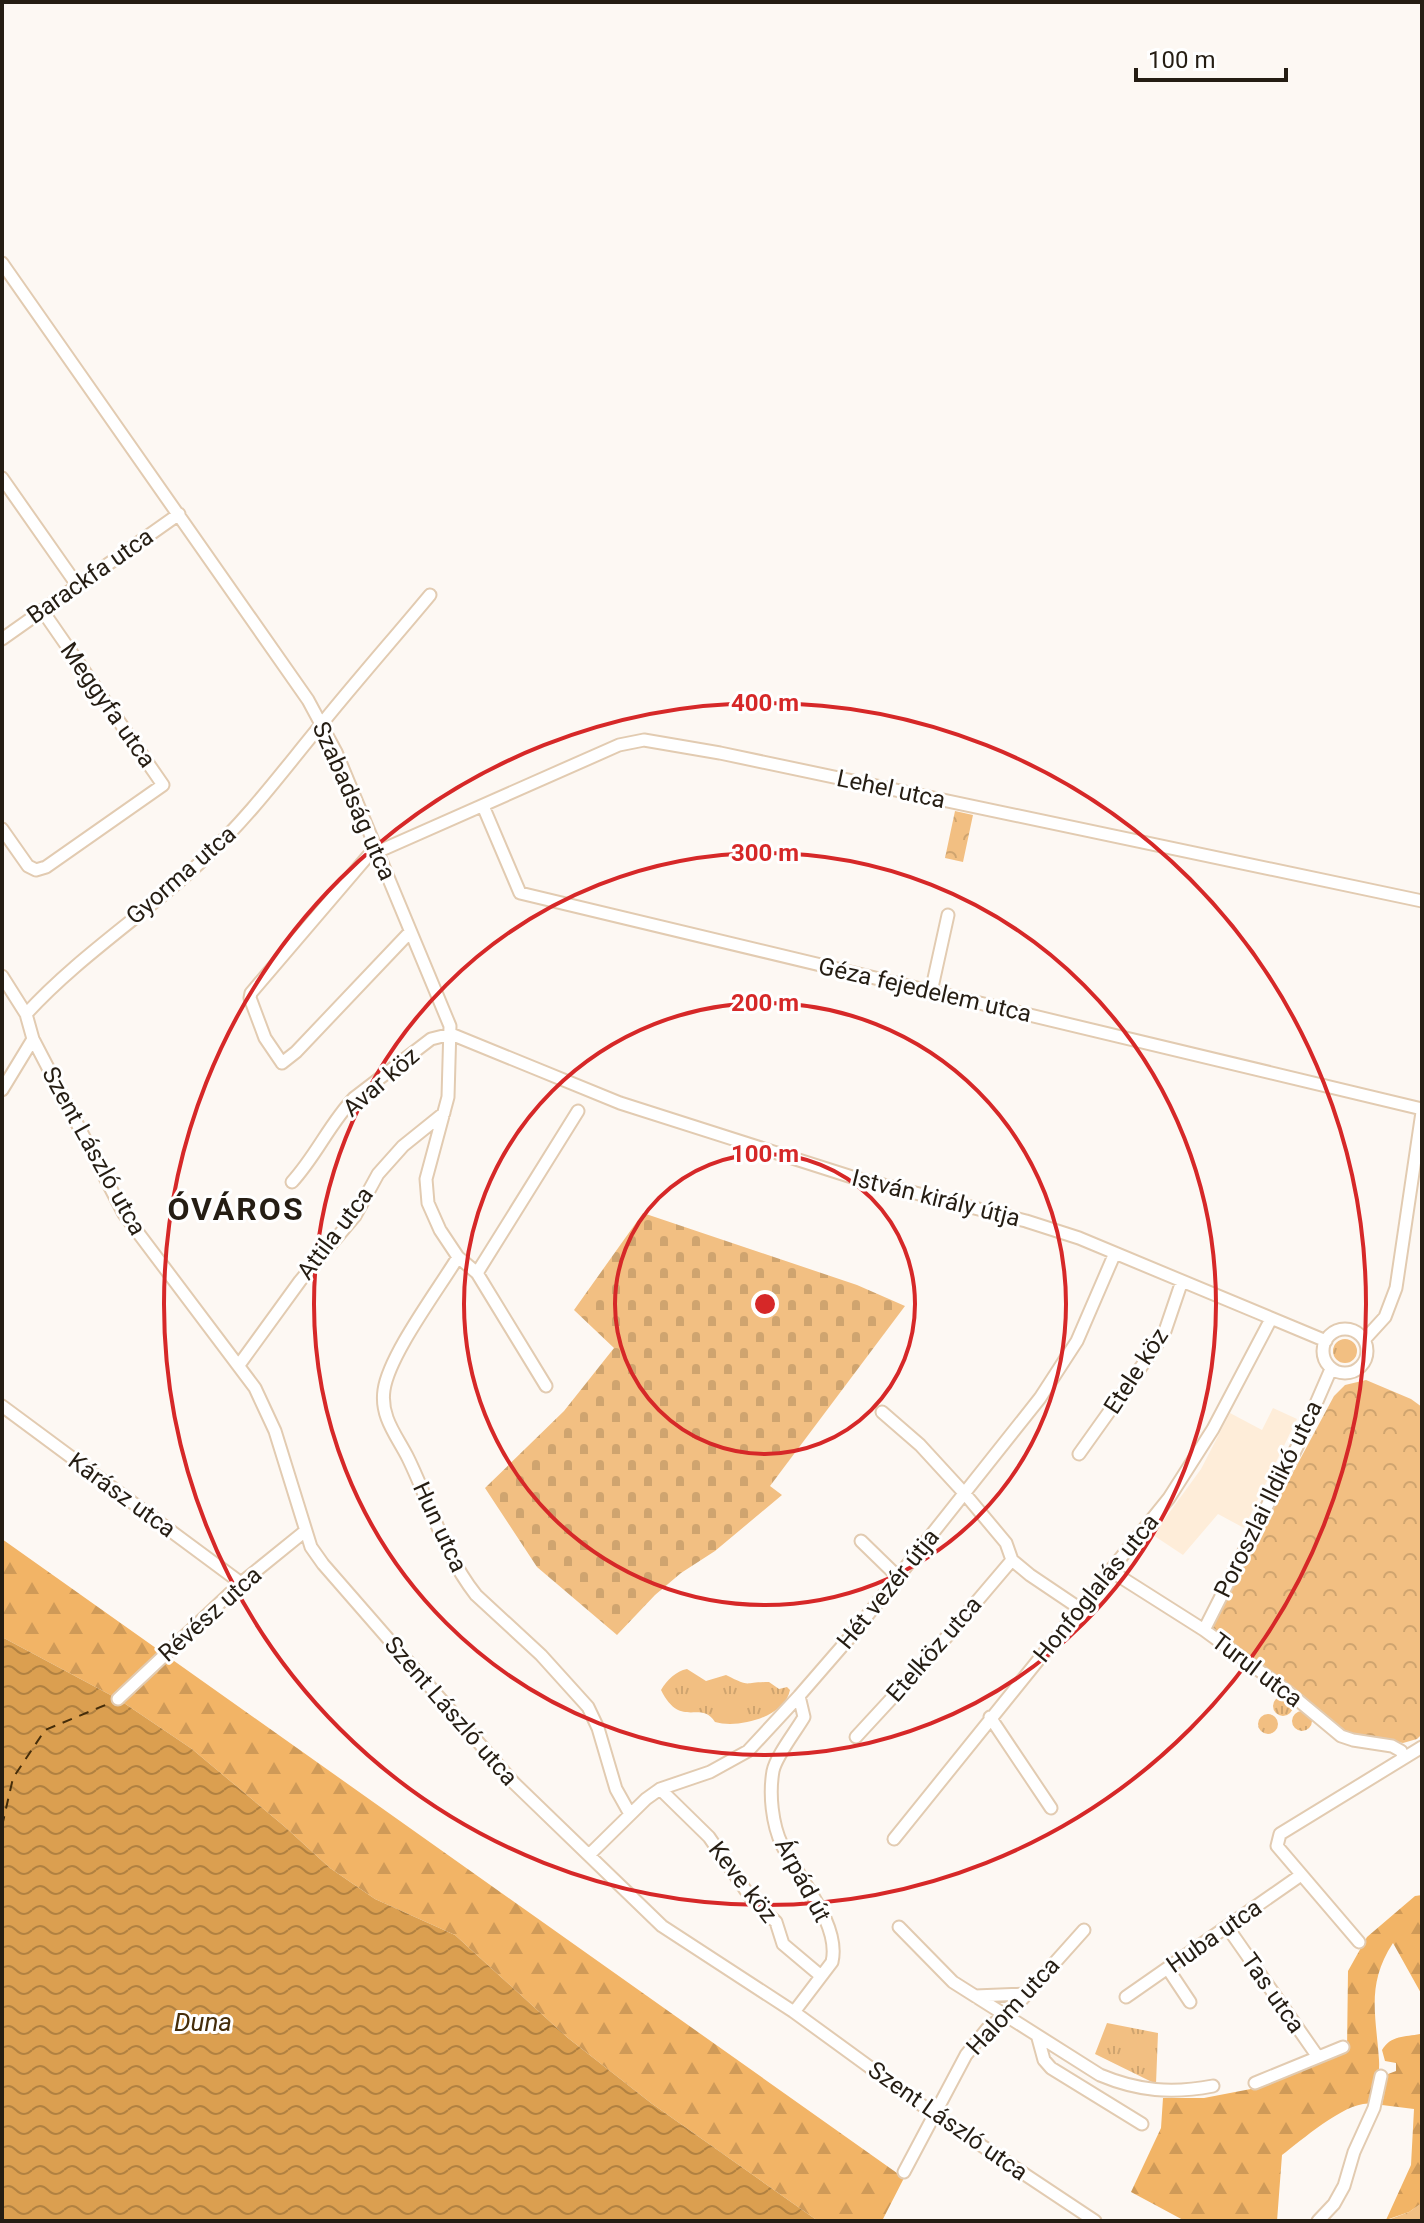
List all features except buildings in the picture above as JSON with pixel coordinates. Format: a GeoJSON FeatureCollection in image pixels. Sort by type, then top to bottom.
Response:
{"type":"FeatureCollection","features":[{"type":"Feature","properties":{"kind":"street","name":"Szabadság utca"},"geometry":{"type":"LineString","coordinates":[[2,263],[322,723],[446,1013],[451,1034],[448,1097],[429,1166],[426,1192],[432,1215],[458,1257],[477,1273],[546,1386]]}},
{"type":"Feature","properties":{"kind":"street"},"geometry":{"type":"LineString","coordinates":[[2,478],[77,585]]}},
{"type":"Feature","properties":{"kind":"street","name":"Barackfa utca"},"geometry":{"type":"LineString","coordinates":[[2,639],[179,514]]}},
{"type":"Feature","properties":{"kind":"street","name":"Gyorma utca"},"geometry":{"type":"LineString","coordinates":[[26,1014],[75,965],[163,896],[269,792],[322,723],[430,595]]}},
{"type":"Feature","properties":{"kind":"street","name":"Meggyfa utca"},"geometry":{"type":"LineString","coordinates":[[2,829],[28,866],[36,870],[46,867],[163,785],[42,610]]}},
{"type":"Feature","properties":{"kind":"street","name":"Lehel utca"},"geometry":{"type":"LineString","coordinates":[[410,932],[282,1063],[265,1038],[250,998],[251,993],[364,860],[619,745],[644,740],[720,753],[1422,901]]}},
{"type":"Feature","properties":{"kind":"street","name":"Géza fejedelem utca"},"geometry":{"type":"LineString","coordinates":[[483,806],[520,893],[1422,1111]]}},
{"type":"Feature","properties":{"kind":"street"},"geometry":{"type":"LineString","coordinates":[[931,992],[948,915]]}},
{"type":"Feature","properties":{"kind":"street","name":"Szent László utca"},"geometry":{"type":"LineString","coordinates":[[2,976],[26,1014],[33,1039],[124,1214],[239,1365],[267,1409],[304,1532],[323,1564],[438,1698],[513,1782],[662,1926],[794,2012],[934,2114],[1095,2221]]}},
{"type":"Feature","properties":{"kind":"street","name":"Avar köz"},"geometry":{"type":"LineString","coordinates":[[292,1182],[308,1165],[354,1098],[431,1039],[451,1034]]}},
{"type":"Feature","properties":{"kind":"street","name":"István király útja"},"geometry":{"type":"LineString","coordinates":[[451,1034],[620,1103],[878,1185],[1026,1221],[1115,1253],[1326,1341]]}},
{"type":"Feature","properties":{"kind":"street"},"geometry":{"type":"LineString","coordinates":[[2,1090],[33,1039]]}},
{"type":"Feature","properties":{"kind":"street"},"geometry":{"type":"LineString","coordinates":[[477,1273],[578,1111]]}},
{"type":"Feature","properties":{"kind":"street"},"geometry":{"type":"LineString","coordinates":[[1364,1340],[1385,1317],[1396,1288],[1422,1111]]}},
{"type":"Feature","properties":{"kind":"street","name":"Attila utca"},"geometry":{"type":"LineString","coordinates":[[239,1365],[300,1281],[355,1216],[378,1174],[403,1146],[444,1113]]}},
{"type":"Feature","properties":{"kind":"street","name":"Hét vezér útja"},"geometry":{"type":"LineString","coordinates":[[589,1855],[660,1789],[732,1762],[762,1738],[799,1696],[1040,1398],[1090,1316],[1115,1253]]}},
{"type":"Feature","properties":{"kind":"street","name":"Hun utca"},"geometry":{"type":"LineString","coordinates":[[458,1257],[394,1359],[384,1390],[385,1415],[408,1458],[438,1532],[464,1581],[588,1707],[598,1728],[616,1789],[630,1814]]}},
{"type":"Feature","properties":{"kind":"street","name":"Etele köz"},"geometry":{"type":"LineString","coordinates":[[1079,1454],[1165,1331],[1182,1281]]}},
{"type":"Feature","properties":{"kind":"street","name":"Honfoglalás utca"},"geometry":{"type":"LineString","coordinates":[[894,1839],[1111,1571],[1191,1466],[1271,1319]]}},
{"type":"Feature","properties":{"kind":"street"},"geometry":{"type":"LineString","coordinates":[[1343,1329],[1356,1332],[1364,1340],[1367,1353],[1357,1370],[1344,1373],[1331,1369],[1324,1359],[1326,1341],[1330,1335],[1343,1329]]}},
{"type":"Feature","properties":{"kind":"street","name":"Poroszlai Ildikó utca"},"geometry":{"type":"LineString","coordinates":[[1204,1630],[1298,1445],[1331,1369]]}},
{"type":"Feature","properties":{"kind":"street","name":"Kárász utca"},"geometry":{"type":"LineString","coordinates":[[2,1406],[241,1583]]}},
{"type":"Feature","properties":{"kind":"street"},"geometry":{"type":"LineString","coordinates":[[882,1412],[920,1445],[965,1494],[1006,1543],[1012,1560],[1079,1608]]}},
{"type":"Feature","properties":{"kind":"street","name":"Révész utca"},"geometry":{"type":"LineString","coordinates":[[118,1699],[241,1583],[304,1532]]}},
{"type":"Feature","properties":{"kind":"street"},"geometry":{"type":"LineString","coordinates":[[861,1541],[898,1577]]}},
{"type":"Feature","properties":{"kind":"street","name":"Etelköz utca"},"geometry":{"type":"LineString","coordinates":[[856,1737],[1012,1560]]}},
{"type":"Feature","properties":{"kind":"street","name":"Turul utca"},"geometry":{"type":"LineString","coordinates":[[1111,1571],[1204,1630],[1287,1691],[1341,1736],[1392,1746],[1401,1751],[1404,1758]]}},
{"type":"Feature","properties":{"kind":"street","name":"Árpád út"},"geometry":{"type":"LineString","coordinates":[[794,2012],[832,1962],[834,1944],[818,1908],[781,1843],[772,1806],[775,1766],[804,1717],[799,1696]]}},
{"type":"Feature","properties":{"kind":"street"},"geometry":{"type":"LineString","coordinates":[[990,1717],[1051,1808]]}},
{"type":"Feature","properties":{"kind":"street"},"geometry":{"type":"LineString","coordinates":[[1359,1942],[1277,1846],[1280,1834],[1422,1747]]}},
{"type":"Feature","properties":{"kind":"street","name":"Keve köz"},"geometry":{"type":"LineString","coordinates":[[660,1789],[709,1837],[751,1898],[776,1922],[783,1944],[821,1976]]}},
{"type":"Feature","properties":{"kind":"street","name":"Huba utca"},"geometry":{"type":"LineString","coordinates":[[1126,1997],[1301,1875]]}},
{"type":"Feature","properties":{"kind":"street"},"geometry":{"type":"LineString","coordinates":[[899,1927],[953,1982],[1100,2075],[1123,2085],[1173,2091],[1213,2086]]}},
{"type":"Feature","properties":{"kind":"street","name":"Tas utca"},"geometry":{"type":"LineString","coordinates":[[1228,1928],[1318,2057]]}},
{"type":"Feature","properties":{"kind":"street","name":"Halom utca"},"geometry":{"type":"LineString","coordinates":[[904,2172],[966,2055],[987,2029],[1026,1994],[1084,1930]]}},
{"type":"Feature","properties":{"kind":"street"},"geometry":{"type":"LineString","coordinates":[[1168,1969],[1190,2002]]}},
{"type":"Feature","properties":{"kind":"street"},"geometry":{"type":"LineString","coordinates":[[974,1996],[1026,1994]]}},
{"type":"Feature","properties":{"kind":"street"},"geometry":{"type":"LineString","coordinates":[[1038,2038],[1044,2060],[1051,2068],[1142,2124]]}},
{"type":"Feature","properties":{"kind":"street"},"geometry":{"type":"LineString","coordinates":[[1255,2083],[1343,2047]]}},
{"type":"Feature","properties":{"kind":"street"},"geometry":{"type":"LineString","coordinates":[[1318,2221],[1334,2204],[1344,2186],[1354,2152],[1374,2108],[1381,2076]]}},
{"type":"Feature","properties":{"kind":"shaded area"},"geometry":{"type":"Polygon","coordinates":[[[1273,1408],[1297,1419],[1244,1528],[1218,1514],[1183,1555],[1153,1535],[1201,1469],[1230,1413],[1262,1430],[1273,1408]]]}},
{"type":"Feature","properties":{"kind":"green space"},"geometry":{"type":"Polygon","coordinates":[[[955,811],[973,815],[963,862],[945,858],[955,811]]]}},
{"type":"Feature","properties":{"kind":"green space"},"geometry":{"type":"Polygon","coordinates":[[[643,1213],[857,1285],[905,1306],[770,1486],[782,1495],[715,1551],[655,1595],[617,1635],[537,1567],[485,1488],[564,1411],[614,1348],[574,1310],[643,1213]]]}},
{"type":"Feature","properties":{"kind":"green space"},"geometry":{"type":"Polygon","coordinates":[[[1345,1339],[1354,1342],[1357,1351],[1354,1360],[1345,1363],[1336,1360],[1333,1351],[1336,1342],[1345,1339]]]}},
{"type":"Feature","properties":{"kind":"green space"},"geometry":{"type":"Polygon","coordinates":[[[1366,1380],[1411,1399],[1422,1407],[1422,1734],[1403,1743],[1347,1733],[1210,1627],[1334,1396],[1345,1385],[1366,1380]]]}},
{"type":"Feature","properties":{"kind":"green space"},"geometry":{"type":"Polygon","coordinates":[[[2,1539],[904,2178],[883,2219],[818,2221],[651,2103],[568,2038],[455,1935],[375,1899],[330,1868],[192,1749],[118,1699],[2,1637],[2,1539]]]}},
{"type":"Feature","properties":{"kind":"green space"},"geometry":{"type":"Polygon","coordinates":[[[687,1669],[706,1681],[726,1675],[744,1683],[769,1682],[779,1689],[787,1687],[790,1690],[779,1707],[759,1719],[736,1724],[715,1722],[703,1713],[676,1709],[661,1690],[672,1676],[687,1669]]]}},
{"type":"Feature","properties":{"kind":"green space"},"geometry":{"type":"Polygon","coordinates":[[[1283,1696],[1290,1699],[1293,1706],[1290,1713],[1283,1716],[1276,1713],[1273,1706],[1276,1699],[1283,1696]]]}},
{"type":"Feature","properties":{"kind":"green space"},"geometry":{"type":"Polygon","coordinates":[[[1302,1711],[1309,1714],[1312,1721],[1309,1728],[1302,1731],[1295,1728],[1292,1721],[1295,1714],[1302,1711]]]}},
{"type":"Feature","properties":{"kind":"green space"},"geometry":{"type":"Polygon","coordinates":[[[1268,1714],[1275,1717],[1278,1724],[1275,1731],[1268,1734],[1261,1731],[1258,1724],[1261,1717],[1268,1714]]]}},
{"type":"Feature","properties":{"kind":"green space"},"geometry":{"type":"Polygon","coordinates":[[[1422,1895],[1422,1995],[1393,1943],[1376,1986],[1379,2066],[1373,2104],[1351,2107],[1282,2155],[1277,2221],[1185,2221],[1131,2192],[1161,2128],[1163,2098],[1204,2098],[1256,2088],[1347,2051],[1348,1971],[1367,1937],[1415,1896],[1422,1895]]]}},
{"type":"Feature","properties":{"kind":"green space"},"geometry":{"type":"Polygon","coordinates":[[[1422,2019],[1422,2203],[1409,2212],[1386,2220],[1411,2165],[1414,2109],[1382,2105],[1388,2074],[1396,2071],[1396,2063],[1385,2061],[1382,2050],[1394,2039],[1420,2034],[1422,2019]]]}},
{"type":"Feature","properties":{"kind":"green space"},"geometry":{"type":"Polygon","coordinates":[[[1107,2023],[1158,2033],[1156,2084],[1095,2054],[1107,2023]]]}},
{"type":"Feature","properties":{"kind":"green space"},"geometry":{"type":"Polygon","coordinates":[[[1422,2203],[1422,2221],[1385,2221],[1409,2212],[1422,2203]]]}},
{"type":"Feature","properties":{"kind":"water","name":"Duna"},"geometry":{"type":"Polygon","coordinates":[[[2,1637],[118,1699],[192,1749],[330,1868],[375,1899],[455,1935],[568,2038],[651,2103],[818,2221],[2,2221],[2,1637]]]}},
{"type":"Feature","properties":{"kind":"ferry route"},"geometry":{"type":"LineString","coordinates":[[2,1826],[13,1778],[45,1730],[115,1701]]}},
{"type":"Feature","properties":{"kind":"district","name":"ÓVÁROS"},"geometry":{"type":"Point","coordinates":[236,1209]}}]}
